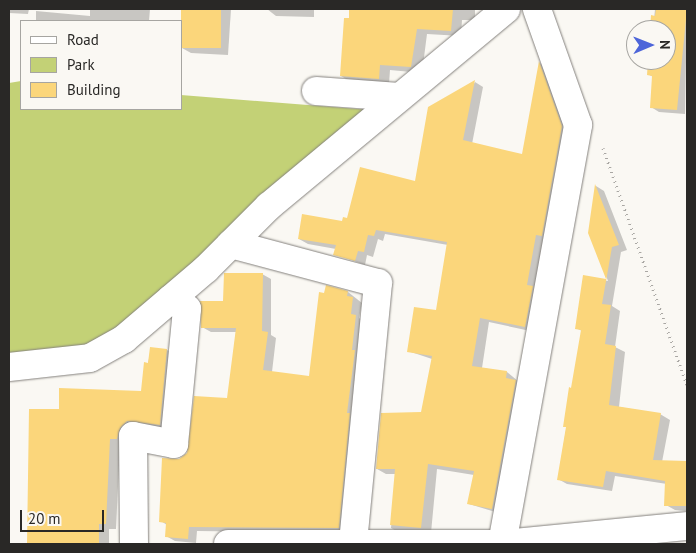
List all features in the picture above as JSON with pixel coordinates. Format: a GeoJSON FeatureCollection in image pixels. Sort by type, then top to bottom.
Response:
{"type":"FeatureCollection","features":[{"type":"Feature","properties":{"kind":"street"},"geometry":{"type":"LineString","coordinates":[[9,367],[90,358],[124,339],[171,299],[270,206],[506,9]]}},
{"type":"Feature","properties":{"kind":"street"},"geometry":{"type":"LineString","coordinates":[[536,9],[578,125],[502,544],[679,533]]}},
{"type":"Feature","properties":{"kind":"street"},"geometry":{"type":"LineString","coordinates":[[316,91],[399,98]]}},
{"type":"Feature","properties":{"kind":"street"},"geometry":{"type":"LineString","coordinates":[[231,244],[378,283],[353,542]]}},
{"type":"Feature","properties":{"kind":"street"},"geometry":{"type":"LineString","coordinates":[[134,544],[133,436],[174,444],[187,309],[171,299]]}},
{"type":"Feature","properties":{"kind":"street"},"geometry":{"type":"LineString","coordinates":[[228,544],[353,542],[498,544]]}},
{"type":"Feature","properties":{"kind":"path"},"geometry":{"type":"LineString","coordinates":[[600,142],[687,385]]}},
{"type":"Feature","properties":{"kind":"green space"},"geometry":{"type":"Polygon","coordinates":[[[20,81],[20,110],[182,110],[182,95],[371,110],[114,344],[9,366],[9,83],[20,81]]]}},
{"type":"Feature","properties":{"kind":"building"},"geometry":{"type":"Polygon","coordinates":[[[181,9],[221,9],[221,48],[182,48],[181,9]]]}},
{"type":"Feature","properties":{"kind":"building"},"geometry":{"type":"Polygon","coordinates":[[[349,9],[453,9],[451,31],[417,29],[411,67],[380,65],[379,79],[340,76],[344,18],[349,18],[349,9]]]}},
{"type":"Feature","properties":{"kind":"building"},"geometry":{"type":"Polygon","coordinates":[[[656,9],[687,9],[677,110],[650,108],[652,76],[647,75],[647,70],[676,70],[676,20],[651,20],[651,15],[655,16],[656,9]]]}},
{"type":"Feature","properties":{"kind":"building"},"geometry":{"type":"Polygon","coordinates":[[[539,61],[562,126],[542,236],[536,235],[527,285],[533,286],[525,327],[480,318],[472,366],[507,371],[506,378],[516,380],[492,509],[467,504],[474,471],[428,464],[421,528],[390,525],[395,469],[376,469],[381,413],[421,412],[432,356],[407,352],[414,307],[436,310],[447,242],[376,230],[374,236],[368,235],[364,252],[358,251],[355,261],[333,255],[336,245],[298,239],[302,214],[342,221],[343,217],[347,218],[360,167],[415,181],[428,107],[475,80],[463,140],[522,154],[539,61]]]}},
{"type":"Feature","properties":{"kind":"building"},"geometry":{"type":"Polygon","coordinates":[[[595,184],[619,245],[612,247],[602,304],[611,305],[605,344],[616,346],[609,405],[661,413],[653,460],[687,461],[687,506],[664,506],[665,481],[606,471],[603,487],[557,480],[566,427],[563,427],[569,387],[571,388],[581,330],[575,329],[583,275],[606,279],[588,233],[595,184]]]}},
{"type":"Feature","properties":{"kind":"building"},"geometry":{"type":"Polygon","coordinates":[[[224,273],[263,273],[262,331],[268,332],[263,370],[309,376],[319,292],[324,293],[326,285],[348,291],[347,296],[353,297],[351,314],[356,315],[352,350],[355,350],[347,413],[350,413],[339,528],[189,527],[188,539],[165,537],[166,523],[159,522],[162,458],[179,459],[187,453],[194,396],[227,398],[236,328],[201,328],[200,301],[223,301],[224,273]]]}},
{"type":"Feature","properties":{"kind":"building"},"geometry":{"type":"Polygon","coordinates":[[[150,347],[167,349],[160,425],[127,421],[120,428],[117,439],[110,439],[106,524],[99,524],[99,544],[27,544],[29,409],[59,409],[59,388],[141,391],[144,362],[148,363],[150,347]]]}}]}
